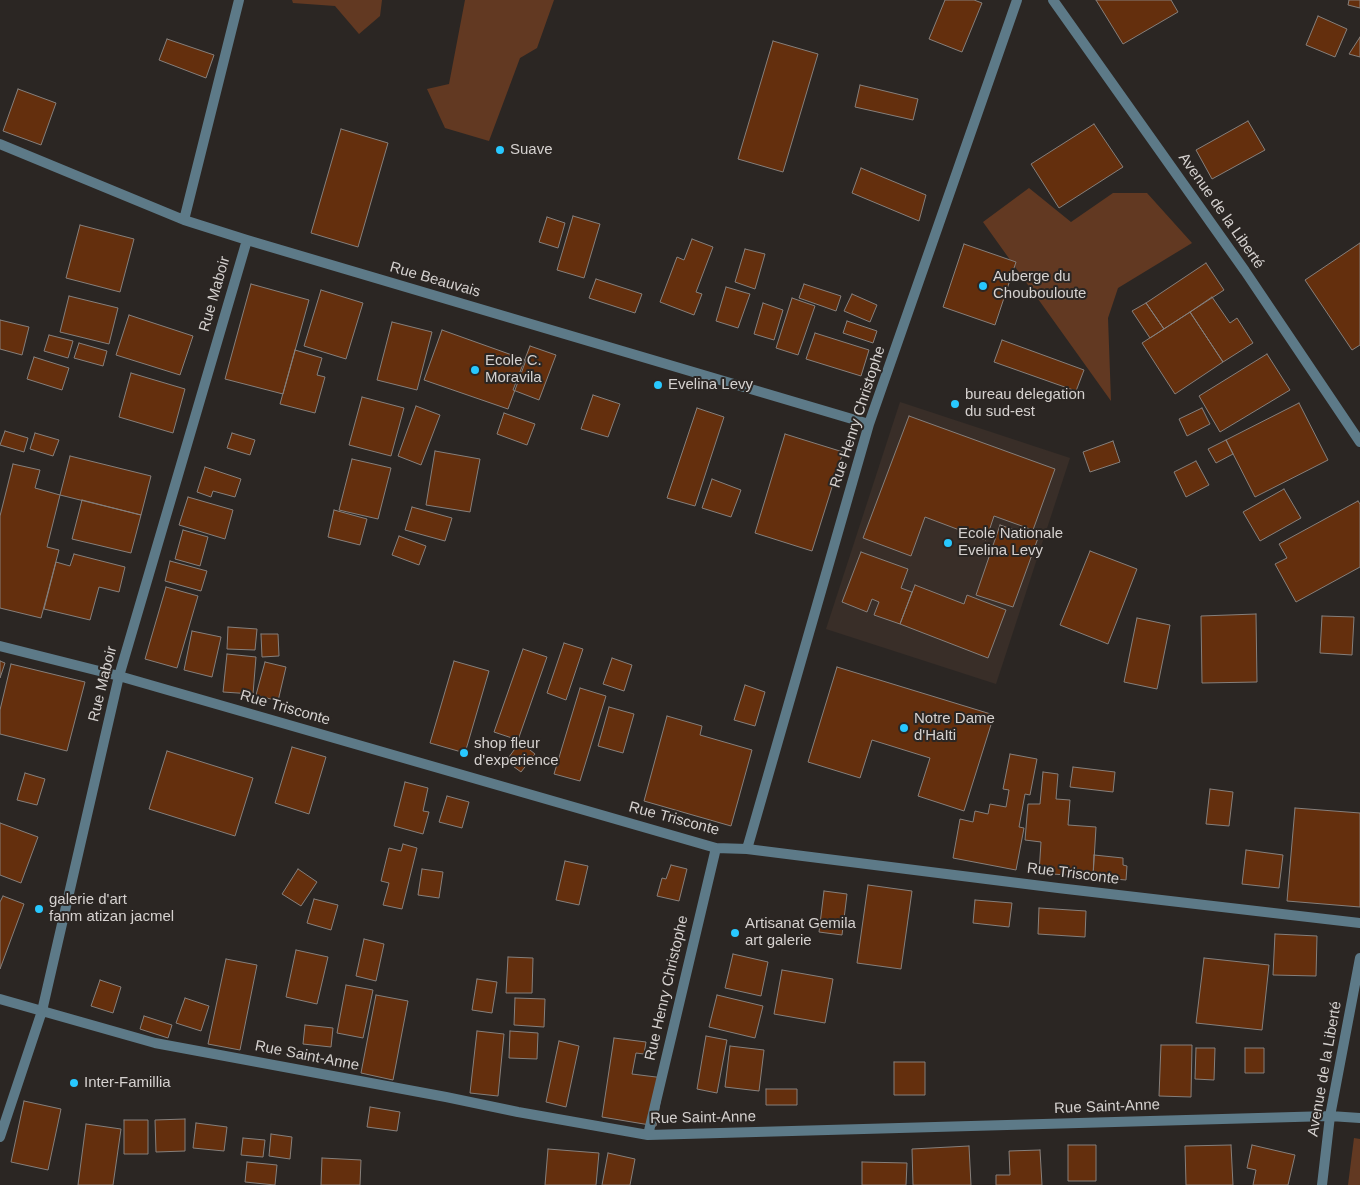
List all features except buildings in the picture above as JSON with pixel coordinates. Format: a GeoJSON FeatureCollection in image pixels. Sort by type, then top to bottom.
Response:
{"type":"FeatureCollection","features":[{"type":"Feature","properties":{"kind":"street"},"geometry":{"type":"LineString","coordinates":[[184,220],[239,0]]}},
{"type":"Feature","properties":{"kind":"street","name":"Rue Henry Christophe"},"geometry":{"type":"LineString","coordinates":[[747,849],[869,424],[1017,0]]}},
{"type":"Feature","properties":{"kind":"street","name":"Avenue de la Liberté"},"geometry":{"type":"LineString","coordinates":[[1053,0],[1245,271],[1360,442]]}},
{"type":"Feature","properties":{"kind":"street","name":"Rue Beauvais"},"geometry":{"type":"LineString","coordinates":[[0,144],[184,220],[869,424]]}},
{"type":"Feature","properties":{"kind":"street","name":"Rue Maboir"},"geometry":{"type":"LineString","coordinates":[[0,1137],[42,1010],[119,676],[247,240]]}},
{"type":"Feature","properties":{"kind":"street","name":"Rue Trisconte"},"geometry":{"type":"LineString","coordinates":[[0,646],[119,676],[716,848],[747,849],[1360,923]]}},
{"type":"Feature","properties":{"kind":"street","name":"Rue Henry Christophe"},"geometry":{"type":"LineString","coordinates":[[648,1135],[716,848]]}},
{"type":"Feature","properties":{"kind":"street","name":"Avenue de la Liberté"},"geometry":{"type":"LineString","coordinates":[[1322,1185],[1330,1116],[1360,958]]}},
{"type":"Feature","properties":{"kind":"street","name":"Rue Saint-Anne"},"geometry":{"type":"LineString","coordinates":[[0,999],[155,1043],[648,1135],[1330,1116],[1360,1118]]}},
{"type":"Feature","properties":{"kind":"shaded area"},"geometry":{"type":"Polygon","coordinates":[[[292,0],[382,0],[380,16],[359,34],[335,6],[293,3],[292,0]]]}},
{"type":"Feature","properties":{"kind":"shaded area"},"geometry":{"type":"Polygon","coordinates":[[[465,0],[554,0],[537,48],[520,58],[489,141],[445,128],[427,89],[449,84],[465,0]]]}},
{"type":"Feature","properties":{"kind":"shaded area"},"geometry":{"type":"Polygon","coordinates":[[[1029,188],[1071,222],[1113,193],[1147,193],[1192,243],[1118,288],[1108,318],[1111,401],[983,222],[1029,188]]]}},
{"type":"Feature","properties":{"kind":"shaded area","name":"Ecole Nationale Evelina Levy"},"geometry":{"type":"Polygon","coordinates":[[[900,402],[1070,458],[996,684],[826,629],[900,402]]]}},
{"type":"Feature","properties":{"kind":"shaded area"},"geometry":{"type":"Polygon","coordinates":[[[1354,1138],[1360,1139],[1360,1185],[1348,1185],[1354,1138]]]}},
{"type":"Feature","properties":{"kind":"place","name":"Suave"},"geometry":{"type":"Point","coordinates":[500,150]}},
{"type":"Feature","properties":{"kind":"place","name":"Auberge du Choubouloute"},"geometry":{"type":"Point","coordinates":[983,286]}},
{"type":"Feature","properties":{"kind":"place","name":"Ecole C. Moravila"},"geometry":{"type":"Point","coordinates":[475,370]}},
{"type":"Feature","properties":{"kind":"place","name":"Evelina Levy"},"geometry":{"type":"Point","coordinates":[658,385]}},
{"type":"Feature","properties":{"kind":"place","name":"bureau delegation du sud-est"},"geometry":{"type":"Point","coordinates":[955,404]}},
{"type":"Feature","properties":{"kind":"place","name":"Ecole Nationale Evelina Levy"},"geometry":{"type":"Point","coordinates":[948,543]}},
{"type":"Feature","properties":{"kind":"place","name":"Notre Dame d'HaIti"},"geometry":{"type":"Point","coordinates":[904,728]}},
{"type":"Feature","properties":{"kind":"place","name":"shop fleur d'experience"},"geometry":{"type":"Point","coordinates":[464,753]}},
{"type":"Feature","properties":{"kind":"place","name":"galerie d'art fanm atizan jacmel"},"geometry":{"type":"Point","coordinates":[39,909]}},
{"type":"Feature","properties":{"kind":"place","name":"Artisanat Gemila art galerie"},"geometry":{"type":"Point","coordinates":[735,933]}},
{"type":"Feature","properties":{"kind":"place","name":"Inter-Famillia"},"geometry":{"type":"Point","coordinates":[74,1083]}}]}
